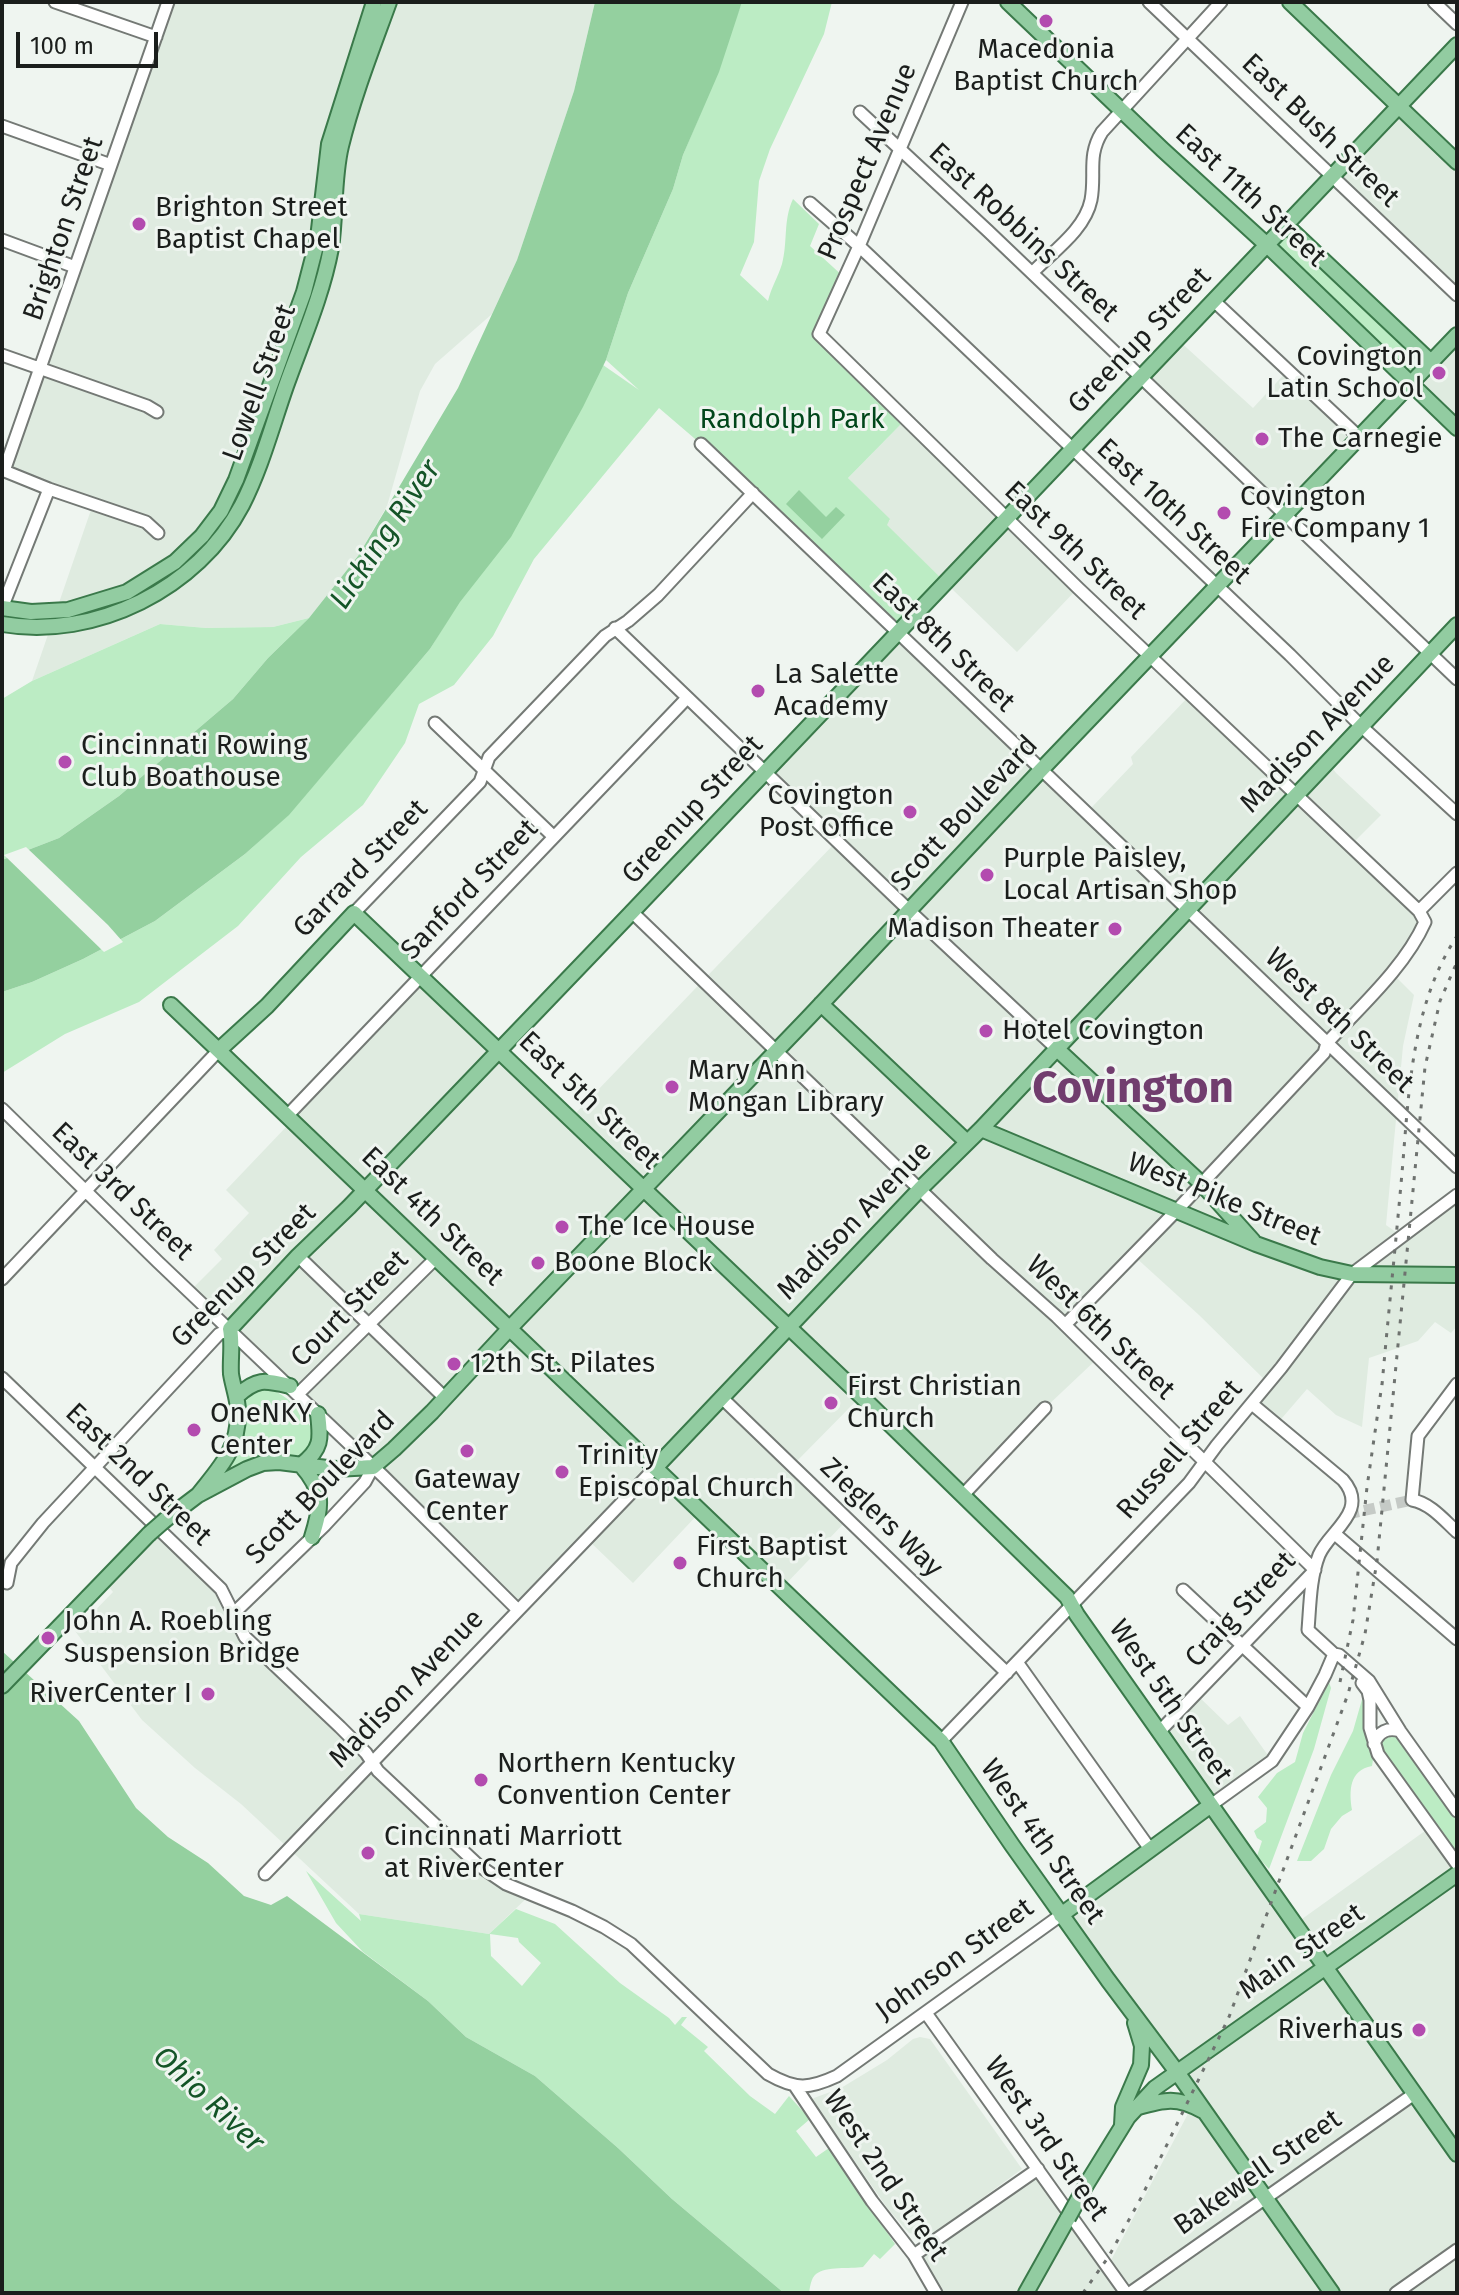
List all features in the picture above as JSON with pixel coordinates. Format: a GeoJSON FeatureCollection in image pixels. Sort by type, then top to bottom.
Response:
{"type":"FeatureCollection","features":[{"type":"Feature","properties":{"kind":"main road","name":"Lowell Street"},"geometry":{"type":"LineString","coordinates":[[2,608],[31,612],[68,610],[127,592],[182,556],[221,511],[236,480],[304,292],[318,238],[329,144],[374,2]]}},
{"type":"Feature","properties":{"kind":"main road","name":"Lowell Street"},"geometry":{"type":"LineString","coordinates":[[2,624],[36,626],[76,623],[109,615],[132,605],[166,588],[191,569],[218,541],[235,516],[250,488],[317,301],[330,249],[341,147],[389,2]]}},
{"type":"Feature","properties":{"kind":"main road","name":"East 11th Street"},"geometry":{"type":"LineString","coordinates":[[1008,2],[1457,428]]}},
{"type":"Feature","properties":{"kind":"main road"},"geometry":{"type":"LineString","coordinates":[[1290,2],[1457,162]]}},
{"type":"Feature","properties":{"kind":"main road","name":"Greenup Street"},"geometry":{"type":"LineString","coordinates":[[230,1329],[632,912],[1457,45]]}},
{"type":"Feature","properties":{"kind":"main road","name":"East 11th Street"},"geometry":{"type":"LineString","coordinates":[[1286,225],[1431,362]]}},
{"type":"Feature","properties":{"kind":"main road","name":"Scott Boulevard"},"geometry":{"type":"LineString","coordinates":[[373,1467],[445,1398],[1457,335]]}},
{"type":"Feature","properties":{"kind":"main road","name":"Madison Avenue"},"geometry":{"type":"LineString","coordinates":[[655,1468],[787,1327],[981,1129],[1457,625]]}},
{"type":"Feature","properties":{"kind":"main road","name":"East 5th Street"},"geometry":{"type":"LineString","coordinates":[[354,913],[787,1327]]}},
{"type":"Feature","properties":{"kind":"main road","name":"Garrard Street"},"geometry":{"type":"LineString","coordinates":[[220,1049],[267,1006],[354,913]]}},
{"type":"Feature","properties":{"kind":"main road"},"geometry":{"type":"LineString","coordinates":[[821,1004],[967,1142]]}},
{"type":"Feature","properties":{"kind":"main road","name":"East 4th Street"},"geometry":{"type":"LineString","coordinates":[[171,1005],[655,1468]]}},
{"type":"Feature","properties":{"kind":"main road"},"geometry":{"type":"LineString","coordinates":[[1057,1049],[1202,1184],[1256,1244]]}},
{"type":"Feature","properties":{"kind":"main road","name":"West Pike Street"},"geometry":{"type":"LineString","coordinates":[[981,1129],[1256,1244],[1320,1267],[1352,1274],[1457,1275]]}},
{"type":"Feature","properties":{"kind":"main road","name":"West 5th Street"},"geometry":{"type":"LineString","coordinates":[[787,1327],[1067,1597],[1457,2154]]}},
{"type":"Feature","properties":{"kind":"main road"},"geometry":{"type":"LineString","coordinates":[[198,1495],[231,1451],[237,1436],[238,1411],[231,1373],[230,1329]]}},
{"type":"Feature","properties":{"kind":"main road"},"geometry":{"type":"LineString","coordinates":[[237,1396],[257,1382],[269,1381],[294,1390]]}},
{"type":"Feature","properties":{"kind":"main road"},"geometry":{"type":"LineString","coordinates":[[301,1465],[317,1448],[320,1439],[318,1414]]}},
{"type":"Feature","properties":{"kind":"main road"},"geometry":{"type":"LineString","coordinates":[[2,1686],[149,1534],[198,1495],[263,1463],[335,1469],[373,1467]]}},
{"type":"Feature","properties":{"kind":"main road"},"geometry":{"type":"LineString","coordinates":[[301,1465],[311,1477],[319,1495],[319,1516],[312,1537]]}},
{"type":"Feature","properties":{"kind":"main road","name":"West 4th Street"},"geometry":{"type":"LineString","coordinates":[[655,1468],[941,1741],[1061,1915],[1177,2072],[1332,2293]]}},
{"type":"Feature","properties":{"kind":"main road","name":"Johnson Street"},"geometry":{"type":"LineString","coordinates":[[1061,1915],[1211,1805]]}},
{"type":"Feature","properties":{"kind":"main road","name":"Main Street"},"geometry":{"type":"LineString","coordinates":[[1122,2125],[1155,2088],[1457,1874]]}},
{"type":"Feature","properties":{"kind":"main road"},"geometry":{"type":"LineString","coordinates":[[1026,2293],[1122,2125],[1123,2107],[1141,2065],[1141,2043],[1132,2011]]}},
{"type":"Feature","properties":{"kind":"main road"},"geometry":{"type":"LineString","coordinates":[[1135,2108],[1168,2099],[1205,2112]]}},
{"type":"Feature","properties":{"kind":"street"},"geometry":{"type":"LineString","coordinates":[[55,2],[156,37]]}},
{"type":"Feature","properties":{"kind":"street","name":"Brighton Street"},"geometry":{"type":"LineString","coordinates":[[3,470],[168,2]]}},
{"type":"Feature","properties":{"kind":"street","name":"Prospect Avenue"},"geometry":{"type":"LineString","coordinates":[[822,339],[819,334],[962,2]]}},
{"type":"Feature","properties":{"kind":"street","name":"East Bush Street"},"geometry":{"type":"LineString","coordinates":[[1149,2],[1457,295]]}},
{"type":"Feature","properties":{"kind":"street"},"geometry":{"type":"LineString","coordinates":[[1032,273],[1084,219],[1091,199],[1092,152],[1102,132],[1221,2]]}},
{"type":"Feature","properties":{"kind":"street"},"geometry":{"type":"LineString","coordinates":[[1434,2],[1457,24]]}},
{"type":"Feature","properties":{"kind":"street","name":"East Robbins Street"},"geometry":{"type":"LineString","coordinates":[[860,112],[1457,679]]}},
{"type":"Feature","properties":{"kind":"street"},"geometry":{"type":"LineString","coordinates":[[2,126],[111,165]]}},
{"type":"Feature","properties":{"kind":"street","name":"East 10th Street"},"geometry":{"type":"LineString","coordinates":[[810,203],[1457,814]]}},
{"type":"Feature","properties":{"kind":"street"},"geometry":{"type":"LineString","coordinates":[[2,240],[75,267]]}},
{"type":"Feature","properties":{"kind":"street"},"geometry":{"type":"LineString","coordinates":[[1214,301],[1359,437]]}},
{"type":"Feature","properties":{"kind":"street","name":"East 9th Street"},"geometry":{"type":"LineString","coordinates":[[822,339],[1149,656],[1419,911]]}},
{"type":"Feature","properties":{"kind":"street"},"geometry":{"type":"LineString","coordinates":[[2,355],[157,412]]}},
{"type":"Feature","properties":{"kind":"street","name":"East 8th Street"},"geometry":{"type":"LineString","coordinates":[[701,444],[1188,910]]}},
{"type":"Feature","properties":{"kind":"street"},"geometry":{"type":"LineString","coordinates":[[3,470],[146,522],[158,533]]}},
{"type":"Feature","properties":{"kind":"street"},"geometry":{"type":"LineString","coordinates":[[2,608],[49,489]]}},
{"type":"Feature","properties":{"kind":"street","name":"Garrard Street"},"geometry":{"type":"LineString","coordinates":[[354,913],[480,782],[489,757],[615,628],[658,595],[753,493]]}},
{"type":"Feature","properties":{"kind":"street"},"geometry":{"type":"LineString","coordinates":[[615,628],[1057,1049]]}},
{"type":"Feature","properties":{"kind":"street","name":"Sanford Street"},"geometry":{"type":"LineString","coordinates":[[288,1115],[687,698]]}},
{"type":"Feature","properties":{"kind":"street"},"geometry":{"type":"LineString","coordinates":[[435,723],[554,837]]}},
{"type":"Feature","properties":{"kind":"street"},"geometry":{"type":"LineString","coordinates":[[1065,1325],[1324,1053],[1327,1043],[1382,984],[1411,946],[1425,922],[1419,911],[1457,873]]}},
{"type":"Feature","properties":{"kind":"street","name":"West 8th Street"},"geometry":{"type":"LineString","coordinates":[[1188,910],[1457,1167]]}},
{"type":"Feature","properties":{"kind":"street","name":"West 6th Street"},"geometry":{"type":"LineString","coordinates":[[632,912],[1065,1325],[1315,1570]]}},
{"type":"Feature","properties":{"kind":"street","name":"Garrard Street"},"geometry":{"type":"LineString","coordinates":[[2,1279],[220,1049]]}},
{"type":"Feature","properties":{"kind":"street","name":"East 3rd Street"},"geometry":{"type":"LineString","coordinates":[[2,1109],[518,1610]]}},
{"type":"Feature","properties":{"kind":"street","name":"Russell Street"},"geometry":{"type":"LineString","coordinates":[[941,1741],[1189,1483],[1352,1274],[1457,1195]]}},
{"type":"Feature","properties":{"kind":"street"},"geometry":{"type":"LineString","coordinates":[[298,1256],[445,1398]]}},
{"type":"Feature","properties":{"kind":"street","name":"Court Street"},"geometry":{"type":"LineString","coordinates":[[294,1390],[369,1326],[436,1258]]}},
{"type":"Feature","properties":{"kind":"street","name":"Greenup Street"},"geometry":{"type":"LineString","coordinates":[[4,1582],[11,1563],[43,1523],[219,1334],[230,1329]]}},
{"type":"Feature","properties":{"kind":"street","name":"East 2nd Street"},"geometry":{"type":"LineString","coordinates":[[2,1378],[221,1589],[245,1637],[340,1727],[378,1771],[478,1865],[506,1884],[572,1911],[631,1944],[768,2074],[795,2086]]}},
{"type":"Feature","properties":{"kind":"street"},"geometry":{"type":"LineString","coordinates":[[1457,1384],[1418,1436],[1412,1500],[1419,1501],[1457,1532]]}},
{"type":"Feature","properties":{"kind":"street","name":"Zieglers Way"},"geometry":{"type":"LineString","coordinates":[[722,1398],[1007,1673]]}},
{"type":"Feature","properties":{"kind":"street","name":"Craig Street"},"geometry":{"type":"LineString","coordinates":[[1159,1732],[1315,1570],[1320,1552],[1348,1514],[1351,1494],[1348,1486],[1252,1404]]}},
{"type":"Feature","properties":{"kind":"street"},"geometry":{"type":"LineString","coordinates":[[963,1495],[1045,1408]]}},
{"type":"Feature","properties":{"kind":"street","name":"Scott Boulevard"},"geometry":{"type":"LineString","coordinates":[[233,1614],[365,1482],[373,1467]]}},
{"type":"Feature","properties":{"kind":"street","name":"Madison Avenue"},"geometry":{"type":"LineString","coordinates":[[265,1874],[655,1468]]}},
{"type":"Feature","properties":{"kind":"street"},"geometry":{"type":"LineString","coordinates":[[1335,1534],[1457,1639]]}},
{"type":"Feature","properties":{"kind":"street"},"geometry":{"type":"LineString","coordinates":[[1315,1570],[1308,1630],[1334,1654],[1337,1662],[1365,1686],[1370,1700],[1370,1728],[1378,1754],[1457,1864]]}},
{"type":"Feature","properties":{"kind":"street"},"geometry":{"type":"LineString","coordinates":[[1183,1590],[1308,1707]]}},
{"type":"Feature","properties":{"kind":"street"},"geometry":{"type":"LineString","coordinates":[[1334,1654],[1369,1681],[1457,1811]]}},
{"type":"Feature","properties":{"kind":"street","name":"Johnson Street"},"geometry":{"type":"LineString","coordinates":[[1211,1805],[1272,1761],[1308,1707],[1334,1654]]}},
{"type":"Feature","properties":{"kind":"street"},"geometry":{"type":"LineString","coordinates":[[1017,1662],[1150,1849]]}},
{"type":"Feature","properties":{"kind":"street"},"geometry":{"type":"LineString","coordinates":[[1374,1744],[1384,1731],[1400,1731]]}},
{"type":"Feature","properties":{"kind":"street","name":"Johnson Street"},"geometry":{"type":"LineString","coordinates":[[795,2086],[820,2084],[837,2076],[1061,1915]]}},
{"type":"Feature","properties":{"kind":"street","name":"West 3rd Street"},"geometry":{"type":"LineString","coordinates":[[926,2013],[1128,2293]]}},
{"type":"Feature","properties":{"kind":"street","name":"West 2nd Street"},"geometry":{"type":"LineString","coordinates":[[795,2086],[872,2201],[914,2255],[936,2293]]}},
{"type":"Feature","properties":{"kind":"street","name":"Bakewell Street"},"geometry":{"type":"LineString","coordinates":[[1128,2293],[1414,2094]]}},
{"type":"Feature","properties":{"kind":"street"},"geometry":{"type":"LineString","coordinates":[[914,2255],[1038,2169]]}},
{"type":"Feature","properties":{"kind":"street"},"geometry":{"type":"LineString","coordinates":[[1396,2293],[1457,2250]]}},
{"type":"Feature","properties":{"kind":"shaded area"},"geometry":{"type":"Polygon","coordinates":[[[168,2],[595,2],[574,91],[517,260],[492,314],[435,364],[420,391],[387,506],[358,556],[309,618],[273,627],[206,628],[160,624],[32,681],[93,504],[4,471],[168,2]]]}},
{"type":"Feature","properties":{"kind":"shaded area"},"geometry":{"type":"Polygon","coordinates":[[[1398,107],[1457,162],[1457,295],[1333,176],[1398,107]]]}},
{"type":"Feature","properties":{"kind":"shaded area","name":"Covington Latin School"},"geometry":{"type":"Polygon","coordinates":[[[1457,335],[1457,428],[1410,385],[1457,335]]]}},
{"type":"Feature","properties":{"kind":"shaded area"},"geometry":{"type":"Polygon","coordinates":[[[1177,339],[1253,408],[1288,370],[1359,437],[1285,515],[1141,378],[1177,339]]]}},
{"type":"Feature","properties":{"kind":"shaded area"},"geometry":{"type":"Polygon","coordinates":[[[906,419],[1078,588],[1017,652],[886,525],[890,520],[848,478],[906,419]]]}},
{"type":"Feature","properties":{"kind":"shaded area"},"geometry":{"type":"Polygon","coordinates":[[[898,633],[1088,813],[1133,764],[1131,757],[1190,695],[1296,795],[1328,762],[1381,815],[1354,842],[1425,922],[1391,972],[1414,995],[1403,1046],[1386,1225],[1403,1237],[1457,1195],[1457,1326],[1451,1333],[1435,1322],[1418,1341],[1369,1358],[1362,1427],[1336,1415],[1307,1389],[1276,1425],[1252,1404],[1268,1383],[1133,1255],[1065,1325],[1098,1358],[1045,1408],[963,1495],[861,1396],[793,1465],[848,1519],[782,1588],[701,1511],[633,1583],[587,1539],[518,1610],[190,1291],[222,1259],[214,1250],[249,1213],[226,1190],[287,1126],[288,1115],[421,976],[571,1118],[836,842],[764,772],[898,633]]]}},
{"type":"Feature","properties":{"kind":"shaded area"},"geometry":{"type":"Polygon","coordinates":[[[155,1525],[221,1589],[245,1637],[478,1865],[530,1895],[489,1934],[359,1914],[241,1804],[142,1720],[75,1631],[113,1592],[103,1580],[155,1525]]]}},
{"type":"Feature","properties":{"kind":"shaded area"},"geometry":{"type":"Polygon","coordinates":[[[1196,1694],[1228,1725],[1240,1716],[1272,1761],[1211,1805],[1159,1732],[1196,1694]]]}},
{"type":"Feature","properties":{"kind":"shaded area"},"geometry":{"type":"Polygon","coordinates":[[[1211,1805],[1295,1924],[1457,1808],[1457,2293],[936,2293],[914,2256],[1038,2169],[1108,2266],[1192,2106],[1061,1915],[1211,1805]]]}},
{"type":"Feature","properties":{"kind":"shaded area"},"geometry":{"type":"Polygon","coordinates":[[[920,2037],[930,2039],[1022,2169],[936,2232],[923,2236],[909,2233],[888,2209],[812,2100],[841,2088],[920,2037]]]}},
{"type":"Feature","properties":{"kind":"green space","name":"Randolph Park"},"geometry":{"type":"Polygon","coordinates":[[[742,2],[832,2],[824,34],[770,149],[759,181],[754,242],[740,275],[768,301],[782,264],[793,199],[819,224],[810,246],[845,278],[819,335],[906,419],[848,478],[890,519],[887,525],[945,582],[898,633],[701,444],[659,408],[534,559],[493,636],[454,685],[419,704],[405,743],[363,805],[301,857],[238,926],[139,1002],[65,1034],[2,1073],[2,992],[83,959],[155,921],[245,854],[288,815],[430,649],[603,365],[639,390],[606,360],[628,293],[673,189],[742,2]]]}},
{"type":"Feature","properties":{"kind":"green space"},"geometry":{"type":"Polygon","coordinates":[[[1286,225],[1431,362],[1410,385],[1267,245],[1286,225]]]}},
{"type":"Feature","properties":{"kind":"green space"},"geometry":{"type":"Polygon","coordinates":[[[309,618],[268,658],[233,699],[119,796],[59,838],[2,860],[2,699],[32,681],[160,624],[206,628],[273,627],[309,618]]]}},
{"type":"Feature","properties":{"kind":"green space"},"geometry":{"type":"Polygon","coordinates":[[[261,1386],[279,1393],[295,1406],[308,1422],[315,1440],[306,1452],[299,1455],[274,1456],[222,1476],[239,1447],[244,1402],[261,1386]]]}},
{"type":"Feature","properties":{"kind":"green space"},"geometry":{"type":"Polygon","coordinates":[[[1329,1682],[1331,1688],[1314,1749],[1269,1869],[1257,1856],[1262,1841],[1254,1831],[1266,1822],[1267,1808],[1258,1797],[1277,1773],[1295,1762],[1303,1733],[1329,1682]]]}},
{"type":"Feature","properties":{"kind":"green space"},"geometry":{"type":"Polygon","coordinates":[[[1363,1696],[1369,1702],[1368,1741],[1374,1753],[1372,1766],[1359,1772],[1352,1782],[1352,1810],[1331,1829],[1324,1849],[1311,1861],[1297,1861],[1331,1775],[1353,1731],[1363,1696]]]}},
{"type":"Feature","properties":{"kind":"green space"},"geometry":{"type":"Polygon","coordinates":[[[1390,1734],[1398,1738],[1457,1820],[1457,1857],[1382,1752],[1382,1739],[1390,1734]]]}},
{"type":"Feature","properties":{"kind":"green space"},"geometry":{"type":"Polygon","coordinates":[[[306,1871],[361,1921],[359,1914],[489,1934],[516,1909],[555,1924],[620,1983],[675,2025],[682,2017],[687,2017],[681,2025],[708,2047],[704,2051],[750,2096],[775,2114],[789,2096],[810,2119],[796,2131],[816,2157],[829,2148],[895,2244],[880,2259],[874,2254],[863,2267],[820,2271],[813,2278],[809,2293],[784,2293],[672,2199],[535,2076],[466,2037],[428,2001],[363,1952],[336,1923],[306,1871]],[[490,1934],[491,1956],[522,1986],[541,1963],[518,1938],[490,1934]]]}},
{"type":"Feature","properties":{"kind":"water","name":"Licking River"},"geometry":{"type":"Polygon","coordinates":[[[595,2],[742,2],[719,72],[628,293],[606,360],[511,537],[460,602],[430,649],[289,815],[245,854],[155,921],[83,959],[2,992],[2,860],[59,838],[119,796],[233,699],[268,658],[309,618],[358,556],[458,388],[517,260],[574,91],[595,2]]]}},
{"type":"Feature","properties":{"kind":"water"},"geometry":{"type":"Polygon","coordinates":[[[799,490],[826,517],[836,507],[845,515],[822,539],[786,504],[799,490]]]}},
{"type":"Feature","properties":{"kind":"water","name":"Ohio River"},"geometry":{"type":"Polygon","coordinates":[[[2,1651],[79,1721],[136,1808],[168,1837],[208,1863],[244,1896],[271,1905],[287,1896],[428,2001],[466,2037],[535,2076],[672,2199],[784,2293],[2,2293],[2,1651]]]}},
{"type":"Feature","properties":{"kind":"pier"},"geometry":{"type":"Polygon","coordinates":[[[26,847],[123,942],[104,952],[4,855],[26,847]]]}},
{"type":"Feature","properties":{"kind":"tunnel"},"geometry":{"type":"LineString","coordinates":[[1348,1514],[1412,1500]]}},
{"type":"Feature","properties":{"kind":"railway"},"geometry":{"type":"LineString","coordinates":[[1382,1385],[1414,1056],[1429,994],[1457,936]]}},
{"type":"Feature","properties":{"kind":"railway"},"geometry":{"type":"LineString","coordinates":[[1083,2293],[1109,2256],[1141,2198],[1229,2017],[1348,1694],[1365,1634],[1377,1561],[1425,1067],[1440,1001],[1457,962]]}},
{"type":"Feature","properties":{"kind":"railway"},"geometry":{"type":"LineString","coordinates":[[1340,1682],[1353,1620],[1367,1487],[1383,1377]]}},
{"type":"Feature","properties":{"kind":"place","name":"Macedonia Baptist Church"},"geometry":{"type":"Point","coordinates":[1046,21]}},
{"type":"Feature","properties":{"kind":"place","name":"Brighton Street Baptist Chapel"},"geometry":{"type":"Point","coordinates":[139,224]}},
{"type":"Feature","properties":{"kind":"place","name":"Covington Latin School"},"geometry":{"type":"Point","coordinates":[1439,373]}},
{"type":"Feature","properties":{"kind":"place","name":"The Carnegie"},"geometry":{"type":"Point","coordinates":[1262,439]}},
{"type":"Feature","properties":{"kind":"place","name":"Covington Fire Company 1"},"geometry":{"type":"Point","coordinates":[1224,513]}},
{"type":"Feature","properties":{"kind":"place","name":"La Salette Academy"},"geometry":{"type":"Point","coordinates":[758,691]}},
{"type":"Feature","properties":{"kind":"place","name":"Cincinnati Rowing Club Boathouse"},"geometry":{"type":"Point","coordinates":[65,762]}},
{"type":"Feature","properties":{"kind":"place","name":"Covington Post Office"},"geometry":{"type":"Point","coordinates":[910,812]}},
{"type":"Feature","properties":{"kind":"place","name":"Purple Paisley, Local Artisan Shop"},"geometry":{"type":"Point","coordinates":[987,875]}},
{"type":"Feature","properties":{"kind":"place","name":"Madison Theater"},"geometry":{"type":"Point","coordinates":[1115,929]}},
{"type":"Feature","properties":{"kind":"place","name":"Hotel Covington"},"geometry":{"type":"Point","coordinates":[986,1031]}},
{"type":"Feature","properties":{"kind":"place","name":"Mary Ann Mongan Library"},"geometry":{"type":"Point","coordinates":[672,1087]}},
{"type":"Feature","properties":{"kind":"place","name":"The Ice House"},"geometry":{"type":"Point","coordinates":[562,1227]}},
{"type":"Feature","properties":{"kind":"place","name":"Boone Block"},"geometry":{"type":"Point","coordinates":[538,1263]}},
{"type":"Feature","properties":{"kind":"place","name":"12th St. Pilates"},"geometry":{"type":"Point","coordinates":[454,1364]}},
{"type":"Feature","properties":{"kind":"place","name":"First Christian Church"},"geometry":{"type":"Point","coordinates":[831,1403]}},
{"type":"Feature","properties":{"kind":"place","name":"OneNKY Center"},"geometry":{"type":"Point","coordinates":[194,1430]}},
{"type":"Feature","properties":{"kind":"place","name":"Gateway Center"},"geometry":{"type":"Point","coordinates":[467,1451]}},
{"type":"Feature","properties":{"kind":"place","name":"Trinity Episcopal Church"},"geometry":{"type":"Point","coordinates":[562,1472]}},
{"type":"Feature","properties":{"kind":"place","name":"First Baptist Church"},"geometry":{"type":"Point","coordinates":[680,1563]}},
{"type":"Feature","properties":{"kind":"place","name":"John A. Roebling Suspension Bridge"},"geometry":{"type":"Point","coordinates":[48,1638]}},
{"type":"Feature","properties":{"kind":"place","name":"RiverCenter I"},"geometry":{"type":"Point","coordinates":[208,1694]}},
{"type":"Feature","properties":{"kind":"place","name":"Northern Kentucky Convention Center"},"geometry":{"type":"Point","coordinates":[481,1780]}},
{"type":"Feature","properties":{"kind":"place","name":"Cincinnati Marriott at RiverCenter"},"geometry":{"type":"Point","coordinates":[368,1853]}},
{"type":"Feature","properties":{"kind":"place","name":"Riverhaus"},"geometry":{"type":"Point","coordinates":[1419,2030]}},
{"type":"Feature","properties":{"kind":"district","name":"Covington"},"geometry":{"type":"Point","coordinates":[1133,1090]}}]}
